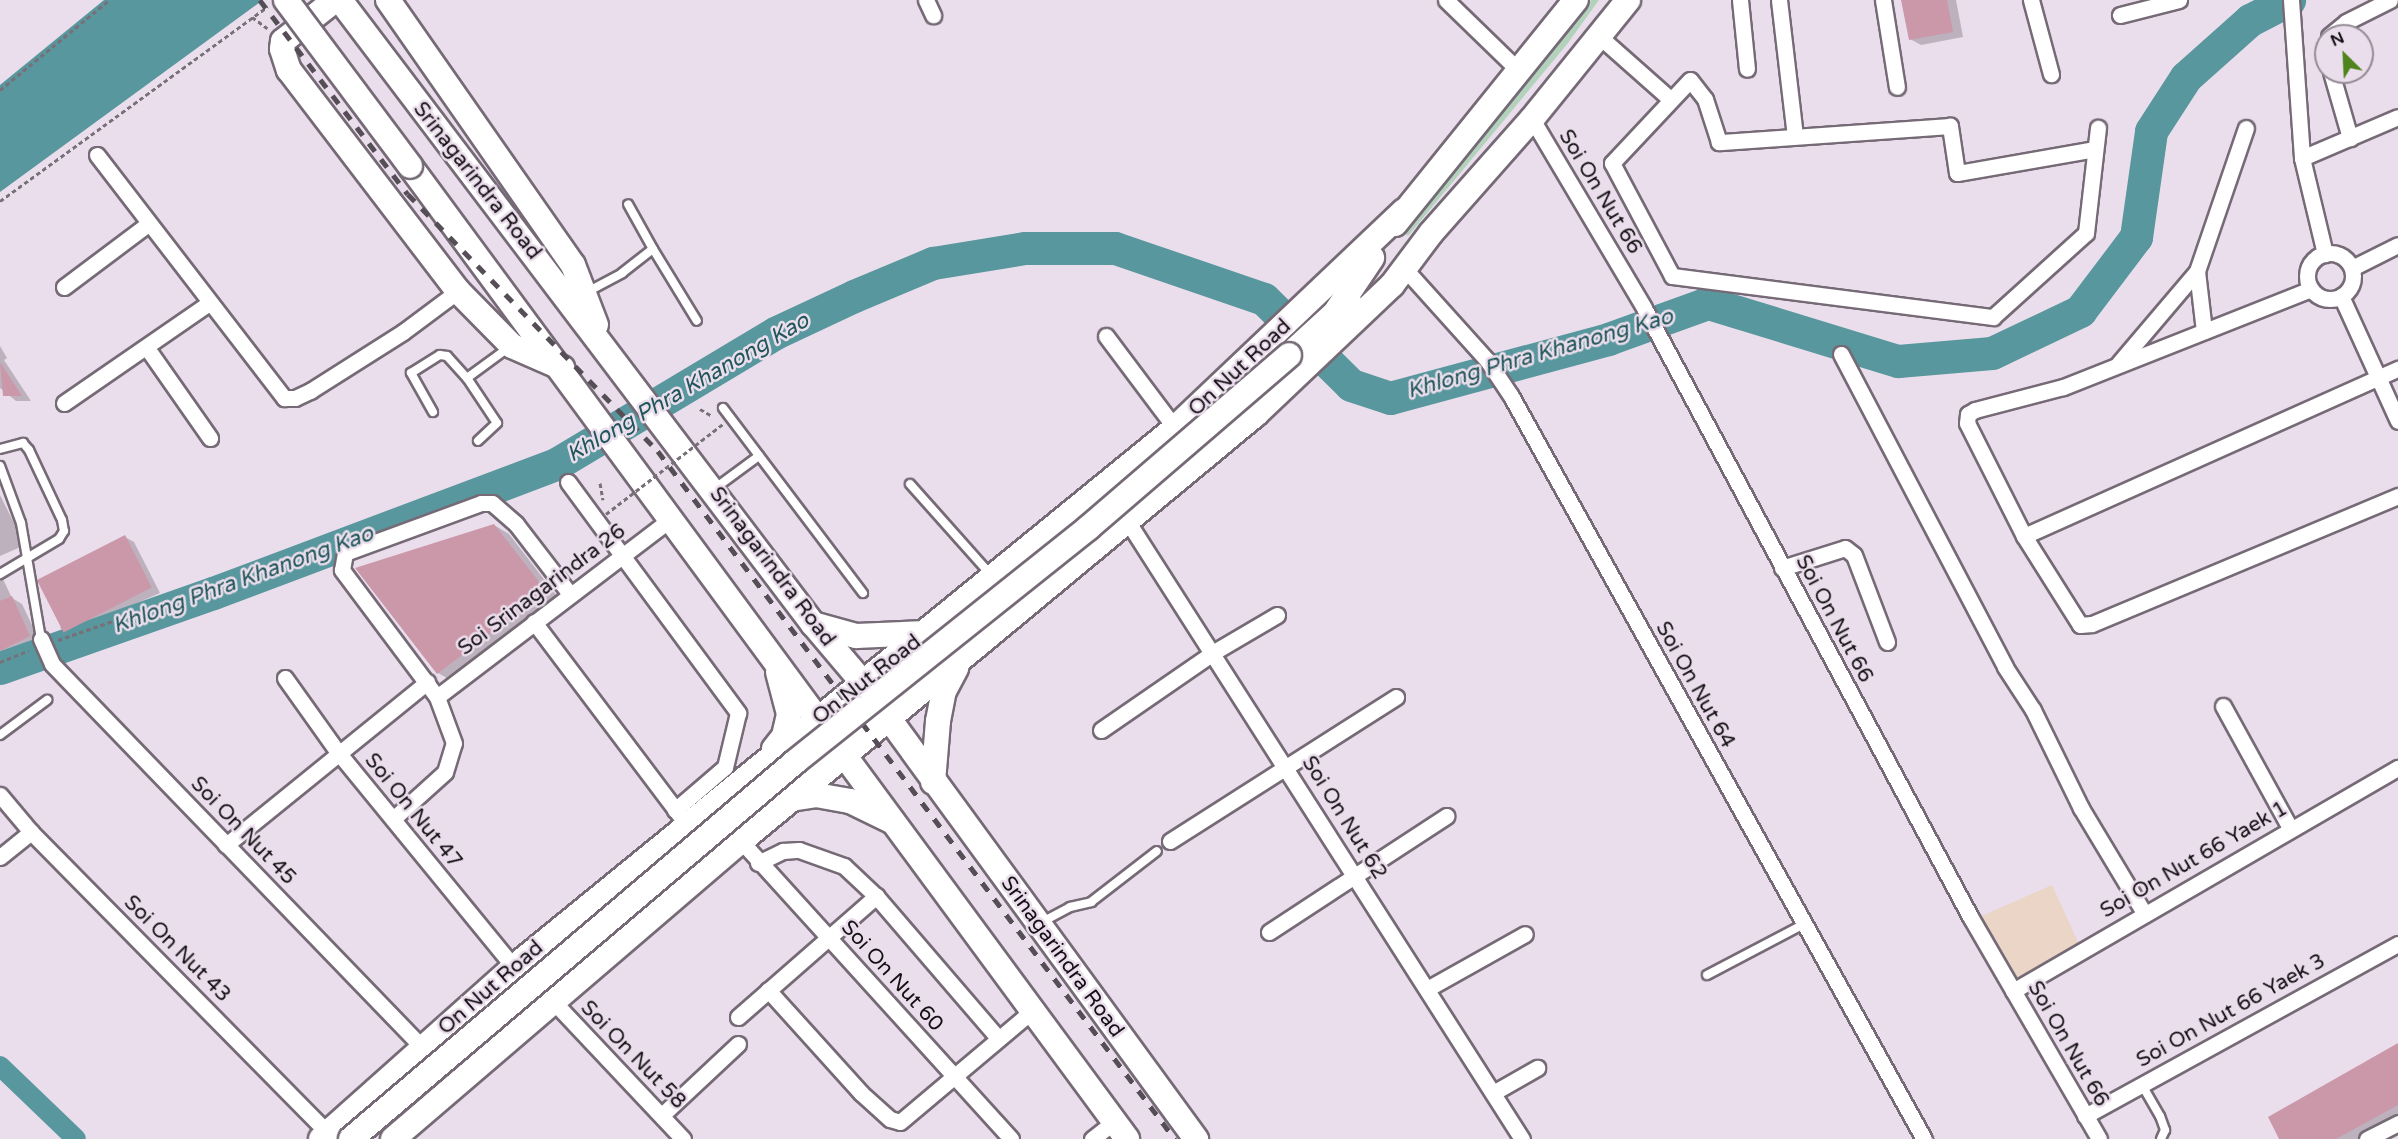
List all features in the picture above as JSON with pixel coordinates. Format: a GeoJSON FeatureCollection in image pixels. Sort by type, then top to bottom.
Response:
{"type":"FeatureCollection","features":[{"type":"Feature","properties":{"kind":"main road","name":"Srinagarindra Road"},"geometry":{"type":"LineString","coordinates":[[286,0],[562,368],[1121,1130]]}},
{"type":"Feature","properties":{"kind":"main road"},"geometry":{"type":"LineString","coordinates":[[335,0],[284,41],[285,60],[458,291],[512,346],[562,368]]}},
{"type":"Feature","properties":{"kind":"main road","name":"Srinagarindra Road"},"geometry":{"type":"LineString","coordinates":[[340,0],[813,624],[862,683],[1196,1139]]}},
{"type":"Feature","properties":{"kind":"main road"},"geometry":{"type":"LineString","coordinates":[[388,0],[573,265],[586,292],[601,342]]}},
{"type":"Feature","properties":{"kind":"main road","name":"On Nut Road"},"geometry":{"type":"LineString","coordinates":[[1337,310],[1404,211],[1576,0]]}},
{"type":"Feature","properties":{"kind":"main road","name":"On Nut Road"},"geometry":{"type":"LineString","coordinates":[[393,1139],[552,1000],[741,841],[1256,414],[1376,302],[1406,269],[1431,233],[1532,119],[1628,0]]}},
{"type":"Feature","properties":{"kind":"main road","name":"On Nut Road"},"geometry":{"type":"LineString","coordinates":[[324,1135],[681,817],[708,807],[988,583],[1175,428],[1224,385],[1404,211]]}},
{"type":"Feature","properties":{"kind":"main road","name":"On Nut Road"},"geometry":{"type":"LineString","coordinates":[[351,1139],[795,762],[1200,434],[1337,310],[1431,233]]}},
{"type":"Feature","properties":{"kind":"main road"},"geometry":{"type":"LineString","coordinates":[[988,583],[978,605],[981,617],[993,623],[1009,620]]}},
{"type":"Feature","properties":{"kind":"main road"},"geometry":{"type":"LineString","coordinates":[[813,624],[856,636],[926,633]]}},
{"type":"Feature","properties":{"kind":"main road"},"geometry":{"type":"LineString","coordinates":[[764,762],[784,736],[789,714],[771,653]]}},
{"type":"Feature","properties":{"kind":"main road"},"geometry":{"type":"LineString","coordinates":[[933,782],[944,692],[958,663]]}},
{"type":"Feature","properties":{"kind":"main road"},"geometry":{"type":"LineString","coordinates":[[791,799],[816,795],[850,801],[895,823]]}},
{"type":"Feature","properties":{"kind":"main road"},"geometry":{"type":"LineString","coordinates":[[708,807],[740,818],[741,841]]}},
{"type":"Feature","properties":{"kind":"street"},"geometry":{"type":"LineString","coordinates":[[926,0],[933,15]]}},
{"type":"Feature","properties":{"kind":"street"},"geometry":{"type":"LineString","coordinates":[[1446,0],[1518,70]]}},
{"type":"Feature","properties":{"kind":"street"},"geometry":{"type":"LineString","coordinates":[[1740,0],[1747,69]]}},
{"type":"Feature","properties":{"kind":"street"},"geometry":{"type":"LineString","coordinates":[[1779,0],[1795,136]]}},
{"type":"Feature","properties":{"kind":"street"},"geometry":{"type":"LineString","coordinates":[[1883,0],[1897,87]]}},
{"type":"Feature","properties":{"kind":"street"},"geometry":{"type":"LineString","coordinates":[[2031,0],[2051,74]]}},
{"type":"Feature","properties":{"kind":"street"},"geometry":{"type":"LineString","coordinates":[[2120,15],[2179,0]]}},
{"type":"Feature","properties":{"kind":"street"},"geometry":{"type":"LineString","coordinates":[[2291,0],[2302,158],[2325,254]]}},
{"type":"Feature","properties":{"kind":"street"},"geometry":{"type":"LineString","coordinates":[[2344,24],[2390,0]]}},
{"type":"Feature","properties":{"kind":"street"},"geometry":{"type":"LineString","coordinates":[[1599,36],[1671,100]]}},
{"type":"Feature","properties":{"kind":"street"},"geometry":{"type":"LineString","coordinates":[[2095,148],[1957,173],[1950,126],[1719,142],[1705,99],[1690,80],[1612,163],[1672,276],[1993,317],[2086,233],[2098,128]]}},
{"type":"Feature","properties":{"kind":"street"},"geometry":{"type":"LineString","coordinates":[[2334,84],[2350,138]]}},
{"type":"Feature","properties":{"kind":"street"},"geometry":{"type":"LineString","coordinates":[[2302,158],[2398,117]]}},
{"type":"Feature","properties":{"kind":"street","name":"Soi On Nut 66"},"geometry":{"type":"LineString","coordinates":[[1532,119],[1644,308],[1782,568],[2013,991],[2099,1139]]}},
{"type":"Feature","properties":{"kind":"street"},"geometry":{"type":"LineString","coordinates":[[2117,365],[2197,271],[2246,128]]}},
{"type":"Feature","properties":{"kind":"street"},"geometry":{"type":"LineString","coordinates":[[97,155],[279,394],[295,399],[403,332],[458,291]]}},
{"type":"Feature","properties":{"kind":"street"},"geometry":{"type":"LineString","coordinates":[[64,287],[148,224]]}},
{"type":"Feature","properties":{"kind":"street"},"geometry":{"type":"LineString","coordinates":[[2352,268],[2398,245]]}},
{"type":"Feature","properties":{"kind":"street"},"geometry":{"type":"LineString","coordinates":[[2325,254],[2345,259],[2352,268],[2349,289],[2341,296],[2330,299],[2311,289],[2063,387],[1968,414],[1967,423],[2024,536],[2080,625],[2092,624],[2398,496]]}},
{"type":"Feature","properties":{"kind":"street"},"geometry":{"type":"LineString","coordinates":[[2311,289],[2309,268],[2325,254]]}},
{"type":"Feature","properties":{"kind":"street","name":"Soi On Nut 64"},"geometry":{"type":"LineString","coordinates":[[1406,269],[1486,360],[1511,396],[1924,1139]]}},
{"type":"Feature","properties":{"kind":"street"},"geometry":{"type":"LineString","coordinates":[[2197,271],[2204,331]]}},
{"type":"Feature","properties":{"kind":"street"},"geometry":{"type":"LineString","coordinates":[[2341,296],[2398,421]]}},
{"type":"Feature","properties":{"kind":"street"},"geometry":{"type":"LineString","coordinates":[[64,403],[147,348],[209,303]]}},
{"type":"Feature","properties":{"kind":"street"},"geometry":{"type":"LineString","coordinates":[[1106,336],[1175,428]]}},
{"type":"Feature","properties":{"kind":"street"},"geometry":{"type":"LineString","coordinates":[[147,348],[210,438]]}},
{"type":"Feature","properties":{"kind":"street"},"geometry":{"type":"LineString","coordinates":[[1841,354],[2005,667],[2033,710],[2081,808],[2144,913]]}},
{"type":"Feature","properties":{"kind":"street"},"geometry":{"type":"LineString","coordinates":[[2024,536],[2398,369]]}},
{"type":"Feature","properties":{"kind":"street"},"geometry":{"type":"LineString","coordinates":[[534,622],[681,817],[725,766],[738,713],[568,482]]}},
{"type":"Feature","properties":{"kind":"street"},"geometry":{"type":"LineString","coordinates":[[393,819],[445,772],[453,743],[437,697],[342,570],[345,553],[354,547],[492,503],[516,525],[570,594]]}},
{"type":"Feature","properties":{"kind":"street","name":"Soi Srinagarindra 26"},"geometry":{"type":"LineString","coordinates":[[437,697],[672,518]]}},
{"type":"Feature","properties":{"kind":"street","name":"Soi On Nut 62"},"geometry":{"type":"LineString","coordinates":[[1128,522],[1214,652],[1522,1139]]}},
{"type":"Feature","properties":{"kind":"street"},"geometry":{"type":"LineString","coordinates":[[1782,568],[1845,548],[1854,555],[1887,642]]}},
{"type":"Feature","properties":{"kind":"street"},"geometry":{"type":"LineString","coordinates":[[1101,730],[1214,652],[1277,615]]}},
{"type":"Feature","properties":{"kind":"street","name":"Soi On Nut 45"},"geometry":{"type":"LineString","coordinates":[[44,650],[226,845],[422,1047]]}},
{"type":"Feature","properties":{"kind":"street","name":"Soi On Nut 47"},"geometry":{"type":"LineString","coordinates":[[285,678],[337,752],[514,967]]}},
{"type":"Feature","properties":{"kind":"street"},"geometry":{"type":"LineString","coordinates":[[226,845],[337,752],[427,682]]}},
{"type":"Feature","properties":{"kind":"street"},"geometry":{"type":"LineString","coordinates":[[1170,841],[1285,765],[1396,697]]}},
{"type":"Feature","properties":{"kind":"street"},"geometry":{"type":"LineString","coordinates":[[2223,705],[2290,828]]}},
{"type":"Feature","properties":{"kind":"street","name":"Soi On Nut 66 Yaek 1"},"geometry":{"type":"LineString","coordinates":[[2013,991],[2290,828],[2398,768]]}},
{"type":"Feature","properties":{"kind":"street","name":"Soi On Nut 43"},"geometry":{"type":"LineString","coordinates":[[0,795],[31,832],[324,1135]]}},
{"type":"Feature","properties":{"kind":"street"},"geometry":{"type":"LineString","coordinates":[[1269,932],[1446,816]]}},
{"type":"Feature","properties":{"kind":"street"},"geometry":{"type":"LineString","coordinates":[[0,857],[31,832]]}},
{"type":"Feature","properties":{"kind":"street","name":"Soi On Nut 60"},"geometry":{"type":"LineString","coordinates":[[741,841],[758,863],[1011,1139]]}},
{"type":"Feature","properties":{"kind":"street"},"geometry":{"type":"LineString","coordinates":[[758,863],[783,851],[817,855],[844,866],[876,896],[998,1038]]}},
{"type":"Feature","properties":{"kind":"street"},"geometry":{"type":"LineString","coordinates":[[738,1017],[827,936],[876,896]]}},
{"type":"Feature","properties":{"kind":"street"},"geometry":{"type":"LineString","coordinates":[[1427,989],[1525,934]]}},
{"type":"Feature","properties":{"kind":"street","name":"Soi On Nut 66 Yaek 3"},"geometry":{"type":"LineString","coordinates":[[2085,1116],[2398,944]]}},
{"type":"Feature","properties":{"kind":"street"},"geometry":{"type":"LineString","coordinates":[[768,990],[861,1093],[890,1119],[906,1119],[1033,1010]]}},
{"type":"Feature","properties":{"kind":"street","name":"Soi On Nut 58"},"geometry":{"type":"LineString","coordinates":[[552,1000],[683,1139]]}},
{"type":"Feature","properties":{"kind":"street"},"geometry":{"type":"LineString","coordinates":[[662,1115],[738,1044]]}},
{"type":"Feature","properties":{"kind":"street"},"geometry":{"type":"LineString","coordinates":[[1493,1093],[1537,1068]]}},
{"type":"Feature","properties":{"kind":"street"},"geometry":{"type":"LineString","coordinates":[[2367,1139],[2395,1129]]}},
{"type":"Feature","properties":{"kind":"street"},"geometry":{"type":"LineString","coordinates":[[1092,1139],[1121,1130]]}},
{"type":"Feature","properties":{"kind":"lane"},"geometry":{"type":"LineString","coordinates":[[628,204],[697,321]]}},
{"type":"Feature","properties":{"kind":"lane"},"geometry":{"type":"LineString","coordinates":[[586,292],[622,273],[653,249]]}},
{"type":"Feature","properties":{"kind":"lane"},"geometry":{"type":"LineString","coordinates":[[467,378],[512,346]]}},
{"type":"Feature","properties":{"kind":"lane"},"geometry":{"type":"LineString","coordinates":[[433,412],[411,373],[440,355],[447,356],[467,378],[497,423],[477,441]]}},
{"type":"Feature","properties":{"kind":"lane"},"geometry":{"type":"LineString","coordinates":[[723,408],[863,593]]}},
{"type":"Feature","properties":{"kind":"lane"},"geometry":{"type":"LineString","coordinates":[[0,449],[23,443],[62,520],[60,539],[0,574]]}},
{"type":"Feature","properties":{"kind":"lane"},"geometry":{"type":"LineString","coordinates":[[713,490],[759,456]]}},
{"type":"Feature","properties":{"kind":"lane"},"geometry":{"type":"LineString","coordinates":[[0,466],[21,523],[44,650]]}},
{"type":"Feature","properties":{"kind":"lane"},"geometry":{"type":"LineString","coordinates":[[910,484],[988,583]]}},
{"type":"Feature","properties":{"kind":"lane"},"geometry":{"type":"LineString","coordinates":[[0,735],[47,700]]}},
{"type":"Feature","properties":{"kind":"lane"},"geometry":{"type":"LineString","coordinates":[[1038,924],[1070,907],[1091,902],[1157,851]]}},
{"type":"Feature","properties":{"kind":"lane"},"geometry":{"type":"LineString","coordinates":[[1707,975],[1804,924]]}},
{"type":"Feature","properties":{"kind":"lane"},"geometry":{"type":"LineString","coordinates":[[2142,1085],[2160,1116],[2165,1130],[2161,1139]]}},
{"type":"Feature","properties":{"kind":"path"},"geometry":{"type":"LineString","coordinates":[[0,90],[109,0]]}},
{"type":"Feature","properties":{"kind":"path"},"geometry":{"type":"LineString","coordinates":[[0,201],[275,0]]}},
{"type":"Feature","properties":{"kind":"path"},"geometry":{"type":"LineString","coordinates":[[606,514],[724,423]]}},
{"type":"Feature","properties":{"kind":"path"},"geometry":{"type":"LineString","coordinates":[[0,662],[44,650],[162,604]]}},
{"type":"Feature","properties":{"kind":"shaded area"},"geometry":{"type":"Polygon","coordinates":[[[2052,885],[2079,944],[2014,984],[1979,917],[2052,885]]]}},
{"type":"Feature","properties":{"kind":"green space"},"geometry":{"type":"Polygon","coordinates":[[[1591,0],[1599,0],[1568,43],[1408,236],[1404,232],[1591,0]]]}},
{"type":"Feature","properties":{"kind":"water"},"geometry":{"type":"Polygon","coordinates":[[[104,0],[263,0],[0,192],[0,85],[104,0]]]}},
{"type":"Feature","properties":{"kind":"building"},"geometry":{"type":"Polygon","coordinates":[[[1901,0],[1947,0],[1953,32],[1909,40],[1901,0]]]}},
{"type":"Feature","properties":{"kind":"building"},"geometry":{"type":"Polygon","coordinates":[[[0,362],[22,396],[3,396],[0,362]]]}},
{"type":"Feature","properties":{"kind":"building"},"geometry":{"type":"Polygon","coordinates":[[[494,524],[546,591],[437,674],[355,568],[494,524]]]}},
{"type":"Feature","properties":{"kind":"building"},"geometry":{"type":"Polygon","coordinates":[[[125,535],[152,588],[64,633],[37,580],[125,535]]]}},
{"type":"Feature","properties":{"kind":"building"},"geometry":{"type":"Polygon","coordinates":[[[12,596],[30,636],[0,651],[0,601],[12,596]]]}},
{"type":"Feature","properties":{"kind":"building"},"geometry":{"type":"Polygon","coordinates":[[[2398,1043],[2398,1105],[2336,1139],[2279,1139],[2268,1117],[2398,1043]]]}},
{"type":"Feature","properties":{"kind":"waterway","name":"Khlong Phra Khanong Kao"},"geometry":{"type":"LineString","coordinates":[[0,668],[213,593],[558,463],[775,333],[854,296],[933,263],[1025,248],[1115,248],[1264,299],[1351,385],[1390,398],[1608,339],[1708,303],[1898,361],[1992,353],[2080,311],[2136,237],[2151,131],[2186,77],[2250,20],[2289,0]]}},
{"type":"Feature","properties":{"kind":"waterway"},"geometry":{"type":"LineString","coordinates":[[0,1066],[76,1139]]}},
{"type":"Feature","properties":{"kind":"railway"},"geometry":{"type":"LineString","coordinates":[[260,0],[408,194],[658,451],[1175,1139]]}}]}
